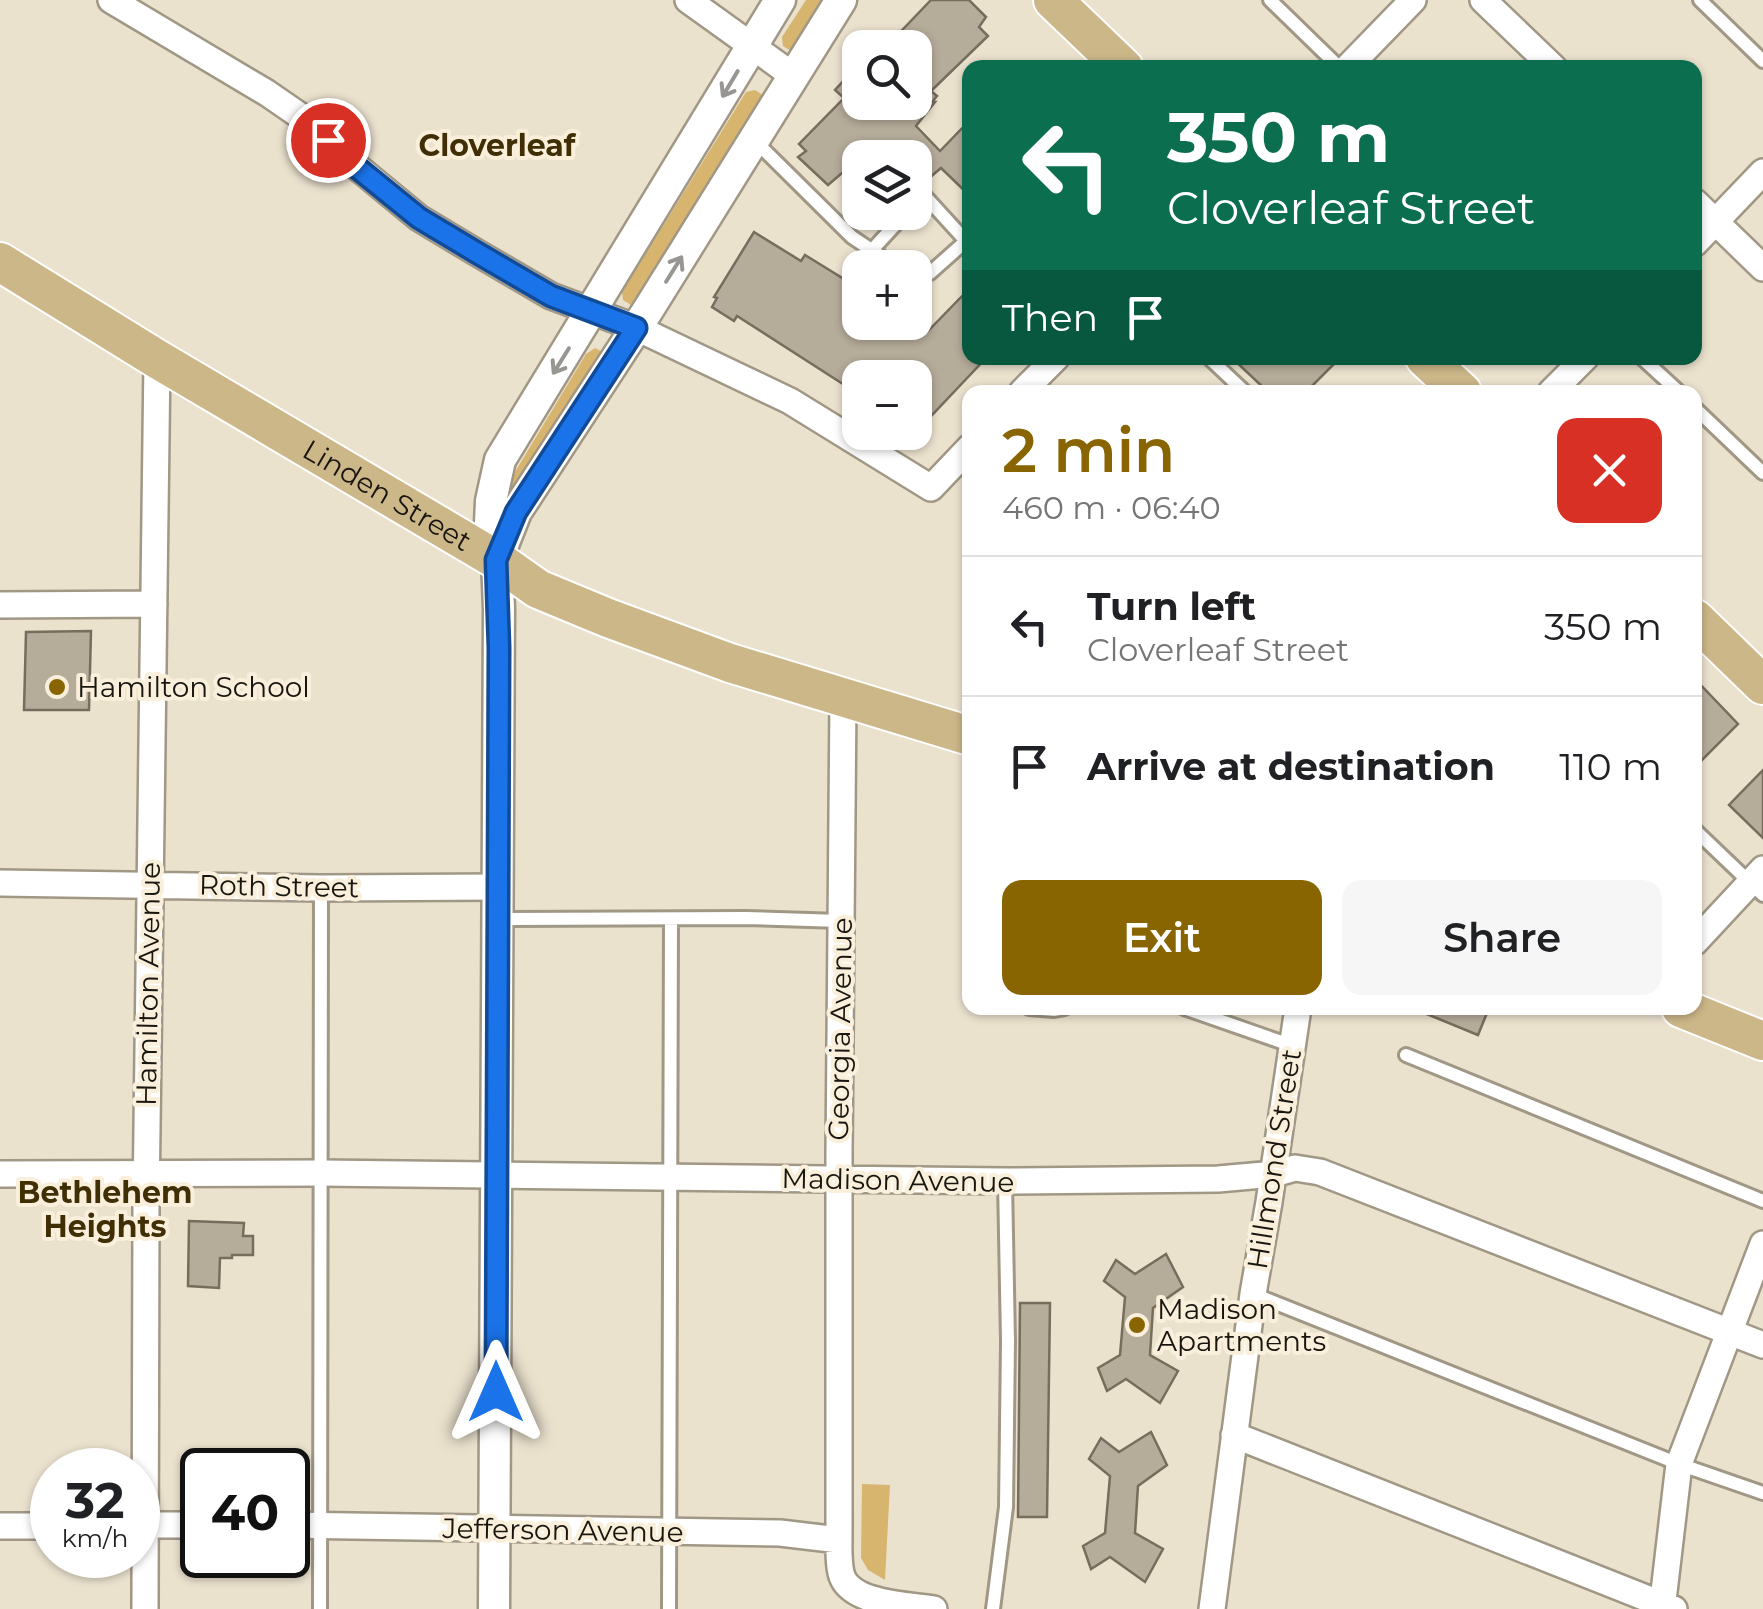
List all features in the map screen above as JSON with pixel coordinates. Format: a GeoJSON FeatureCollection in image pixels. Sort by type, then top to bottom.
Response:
{"type":"FeatureCollection","features":[{"type":"Feature","properties":{"kind":"main road"},"geometry":{"type":"LineString","coordinates":[[1053,0],[1116,60]]}},
{"type":"Feature","properties":{"kind":"main road","name":"Linden Street"},"geometry":{"type":"LineString","coordinates":[[0,262],[538,589],[730,663],[962,734]]}},
{"type":"Feature","properties":{"kind":"main road"},"geometry":{"type":"LineString","coordinates":[[1433,365],[1455,385]]}},
{"type":"Feature","properties":{"kind":"main road"},"geometry":{"type":"LineString","coordinates":[[1702,626],[1763,685]]}},
{"type":"Feature","properties":{"kind":"main road"},"geometry":{"type":"LineString","coordinates":[[1698,1015],[1763,1041]]}},
{"type":"Feature","properties":{"kind":"street"},"geometry":{"type":"LineString","coordinates":[[111,0],[266,93],[312,124],[344,157],[419,218],[551,296],[636,328],[790,401],[931,488],[962,455]]}},
{"type":"Feature","properties":{"kind":"street"},"geometry":{"type":"LineString","coordinates":[[688,0],[795,77]]}},
{"type":"Feature","properties":{"kind":"street"},"geometry":{"type":"LineString","coordinates":[[494,1609],[499,609],[491,501],[500,460],[780,0]]}},
{"type":"Feature","properties":{"kind":"street"},"geometry":{"type":"LineString","coordinates":[[496,560],[516,512],[841,0]]}},
{"type":"Feature","properties":{"kind":"street"},"geometry":{"type":"LineString","coordinates":[[1351,60],[1413,0]]}},
{"type":"Feature","properties":{"kind":"street"},"geometry":{"type":"LineString","coordinates":[[1483,0],[1546,60]]}},
{"type":"Feature","properties":{"kind":"street"},"geometry":{"type":"LineString","coordinates":[[1702,236],[1763,172]]}},
{"type":"Feature","properties":{"kind":"street"},"geometry":{"type":"LineString","coordinates":[[1702,209],[1763,268]]}},
{"type":"Feature","properties":{"kind":"street","name":"Hamilton Avenue"},"geometry":{"type":"LineString","coordinates":[[142,1448],[157,359]]}},
{"type":"Feature","properties":{"kind":"street"},"geometry":{"type":"LineString","coordinates":[[1031,385],[1049,365]]}},
{"type":"Feature","properties":{"kind":"street"},"geometry":{"type":"LineString","coordinates":[[1558,385],[1578,365]]}},
{"type":"Feature","properties":{"kind":"street"},"geometry":{"type":"LineString","coordinates":[[0,604],[154,604]]}},
{"type":"Feature","properties":{"kind":"street","name":"Georgia Avenue"},"geometry":{"type":"LineString","coordinates":[[843,698],[841,1576],[851,1591],[890,1603],[934,1609]]}},
{"type":"Feature","properties":{"kind":"street"},"geometry":{"type":"LineString","coordinates":[[1702,935],[1759,882]]}},
{"type":"Feature","properties":{"kind":"street","name":"Roth Street"},"geometry":{"type":"LineString","coordinates":[[0,883],[498,887]]}},
{"type":"Feature","properties":{"kind":"street","name":"Hillmond Street"},"geometry":{"type":"LineString","coordinates":[[1212,1609],[1253,1294],[1297,1015]]}},
{"type":"Feature","properties":{"kind":"street","name":"Madison Avenue"},"geometry":{"type":"LineString","coordinates":[[0,1174],[1006,1182],[1218,1179],[1295,1168],[1320,1172],[1763,1345]]}},
{"type":"Feature","properties":{"kind":"street"},"geometry":{"type":"LineString","coordinates":[[1234,1435],[1666,1607],[1679,1464],[1763,1244]]}},
{"type":"Feature","properties":{"kind":"street","name":"Jefferson Avenue"},"geometry":{"type":"LineString","coordinates":[[310,1525],[780,1533],[839,1540]]}},
{"type":"Feature","properties":{"kind":"street"},"geometry":{"type":"LineString","coordinates":[[0,1526],[30,1526]]}},
{"type":"Feature","properties":{"kind":"street","name":"Hamilton Avenue"},"geometry":{"type":"LineString","coordinates":[[144,1578],[145,1609]]}},
{"type":"Feature","properties":{"kind":"lane"},"geometry":{"type":"LineString","coordinates":[[1270,0],[1334,60]]}},
{"type":"Feature","properties":{"kind":"lane"},"geometry":{"type":"LineString","coordinates":[[1700,0],[1763,61]]}},
{"type":"Feature","properties":{"kind":"lane"},"geometry":{"type":"LineString","coordinates":[[754,141],[852,237],[872,250],[890,230]]}},
{"type":"Feature","properties":{"kind":"lane"},"geometry":{"type":"LineString","coordinates":[[932,205],[962,238]]}},
{"type":"Feature","properties":{"kind":"lane"},"geometry":{"type":"LineString","coordinates":[[932,271],[962,245]]}},
{"type":"Feature","properties":{"kind":"lane"},"geometry":{"type":"LineString","coordinates":[[1216,365],[1238,385]]}},
{"type":"Feature","properties":{"kind":"lane"},"geometry":{"type":"LineString","coordinates":[[1650,365],[1671,385]]}},
{"type":"Feature","properties":{"kind":"lane"},"geometry":{"type":"LineString","coordinates":[[1702,415],[1763,473]]}},
{"type":"Feature","properties":{"kind":"lane"},"geometry":{"type":"LineString","coordinates":[[1702,836],[1759,882]]}},
{"type":"Feature","properties":{"kind":"lane"},"geometry":{"type":"LineString","coordinates":[[320,1609],[321,888]]}},
{"type":"Feature","properties":{"kind":"lane"},"geometry":{"type":"LineString","coordinates":[[499,919],[841,920]]}},
{"type":"Feature","properties":{"kind":"lane"},"geometry":{"type":"LineString","coordinates":[[669,1609],[671,919]]}},
{"type":"Feature","properties":{"kind":"lane"},"geometry":{"type":"LineString","coordinates":[[1204,1015],[1293,1046]]}},
{"type":"Feature","properties":{"kind":"lane"},"geometry":{"type":"LineString","coordinates":[[1406,1055],[1763,1201]]}},
{"type":"Feature","properties":{"kind":"lane"},"geometry":{"type":"LineString","coordinates":[[993,1609],[1006,1507],[1006,1182]]}},
{"type":"Feature","properties":{"kind":"lane"},"geometry":{"type":"LineString","coordinates":[[1253,1294],[1679,1464],[1763,1493]]}},
{"type":"Feature","properties":{"kind":"shaded area"},"geometry":{"type":"Polygon","coordinates":[[[806,0],[829,0],[800,47],[791,51],[783,46],[782,37],[806,0]]]}},
{"type":"Feature","properties":{"kind":"shaded area"},"geometry":{"type":"Polygon","coordinates":[[[755,90],[763,95],[765,106],[640,301],[631,305],[623,300],[622,292],[746,92],[755,90]]]}},
{"type":"Feature","properties":{"kind":"shaded area"},"geometry":{"type":"Polygon","coordinates":[[[595,348],[603,352],[604,360],[515,506],[501,495],[586,354],[595,348]]]}},
{"type":"Feature","properties":{"kind":"shaded area"},"geometry":{"type":"Polygon","coordinates":[[[862,1484],[890,1485],[885,1580],[868,1570],[861,1558],[862,1484]]]}},
{"type":"Feature","properties":{"kind":"building"},"geometry":{"type":"Polygon","coordinates":[[[931,0],[969,0],[986,17],[979,27],[988,36],[932,90],[932,30],[902,30],[931,0]]]}},
{"type":"Feature","properties":{"kind":"building"},"geometry":{"type":"Polygon","coordinates":[[[842,100],[842,120],[921,120],[916,126],[929,140],[842,140],[842,173],[828,185],[798,157],[806,151],[799,144],[842,100]]]}},
{"type":"Feature","properties":{"kind":"building"},"geometry":{"type":"Polygon","coordinates":[[[962,128],[962,188],[941,168],[932,176],[932,143],[940,151],[962,128]]]}},
{"type":"Feature","properties":{"kind":"building"},"geometry":{"type":"Polygon","coordinates":[[[754,232],[801,261],[805,255],[842,278],[842,340],[932,340],[932,327],[962,296],[962,365],[979,365],[932,415],[932,360],[842,360],[842,383],[737,316],[734,321],[712,307],[717,298],[714,297],[754,232]]]}},
{"type":"Feature","properties":{"kind":"building"},"geometry":{"type":"Polygon","coordinates":[[[1239,365],[1333,365],[1313,385],[1261,385],[1239,365]]]}},
{"type":"Feature","properties":{"kind":"building","name":"Hamilton School"},"geometry":{"type":"Polygon","coordinates":[[[91,631],[89,710],[24,710],[26,632],[91,631]]]}},
{"type":"Feature","properties":{"kind":"building"},"geometry":{"type":"Polygon","coordinates":[[[1702,686],[1738,724],[1702,760],[1702,686]]]}},
{"type":"Feature","properties":{"kind":"building"},"geometry":{"type":"Polygon","coordinates":[[[1763,770],[1763,838],[1729,805],[1763,770]]]}},
{"type":"Feature","properties":{"kind":"building"},"geometry":{"type":"Polygon","coordinates":[[[1429,1015],[1486,1015],[1478,1035],[1429,1015]]]}},
{"type":"Feature","properties":{"kind":"building"},"geometry":{"type":"Polygon","coordinates":[[[189,1221],[244,1223],[243,1236],[253,1236],[253,1255],[220,1258],[219,1288],[188,1286],[189,1221]]]}},
{"type":"Feature","properties":{"kind":"building","name":"Madison Apartments"},"geometry":{"type":"Polygon","coordinates":[[[1166,1254],[1183,1287],[1153,1308],[1150,1355],[1178,1371],[1160,1403],[1126,1379],[1107,1391],[1098,1368],[1120,1355],[1125,1297],[1104,1281],[1116,1260],[1135,1274],[1166,1254]]]}},
{"type":"Feature","properties":{"kind":"building"},"geometry":{"type":"Polygon","coordinates":[[[1020,1303],[1050,1303],[1047,1517],[1018,1517],[1020,1303]]]}},
{"type":"Feature","properties":{"kind":"building","name":"Madison Apartments"},"geometry":{"type":"Polygon","coordinates":[[[1151,1432],[1167,1465],[1138,1486],[1135,1533],[1163,1549],[1145,1582],[1110,1557],[1091,1569],[1083,1546],[1105,1533],[1110,1476],[1089,1459],[1101,1438],[1119,1452],[1151,1432]]]}},
{"type":"Feature","properties":{"kind":"place","name":"Hamilton School"},"geometry":{"type":"Point","coordinates":[57,687]}},
{"type":"Feature","properties":{"kind":"place","name":"Madison Apartments"},"geometry":{"type":"Point","coordinates":[1137,1325]}},
{"type":"Feature","properties":{"kind":"district","name":"Cloverleaf"},"geometry":{"type":"Point","coordinates":[497,145]}},
{"type":"Feature","properties":{"kind":"district","name":"Bethlehem Heights"},"geometry":{"type":"Point","coordinates":[105,1209]}},
{"type":"Feature","properties":{"kind":"route"},"geometry":{"type":"LineString","coordinates":[[328,140],[419,218],[551,296],[636,328],[516,512],[496,560],[496,1392]]}}]}
